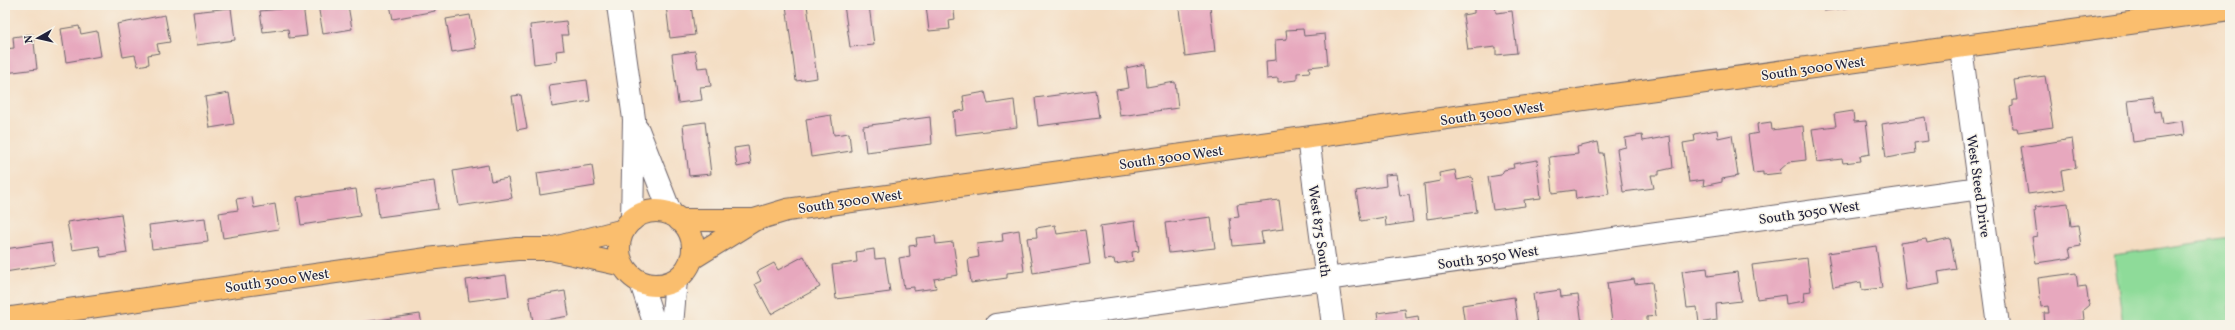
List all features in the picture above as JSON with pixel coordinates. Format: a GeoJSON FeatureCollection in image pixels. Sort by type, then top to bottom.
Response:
{"type":"FeatureCollection","features":[{"type":"Feature","properties":{"kind":"main road","name":"South 3000 West"},"geometry":{"type":"LineString","coordinates":[[691,259],[754,220],[798,208],[1961,48],[2230,9]]}},
{"type":"Feature","properties":{"kind":"main road"},"geometry":{"type":"LineString","coordinates":[[650,212],[675,217],[687,228],[691,238],[691,259],[688,267],[676,280],[665,284],[653,286],[641,283],[634,278],[623,265],[619,247],[628,225],[650,212]]}},
{"type":"Feature","properties":{"kind":"main road","name":"South 3000 West"},"geometry":{"type":"LineString","coordinates":[[675,217],[754,220]]}},
{"type":"Feature","properties":{"kind":"main road","name":"South 3000 West"},"geometry":{"type":"LineString","coordinates":[[550,249],[628,225]]}},
{"type":"Feature","properties":{"kind":"main road","name":"South 3000 West"},"geometry":{"type":"LineString","coordinates":[[5,319],[426,259],[517,249],[550,249],[623,265]]}},
{"type":"Feature","properties":{"kind":"street"},"geometry":{"type":"LineString","coordinates":[[618,5],[634,120],[628,225]]}},
{"type":"Feature","properties":{"kind":"street","name":"West Steed Drive"},"geometry":{"type":"LineString","coordinates":[[1961,48],[1998,325]]}},
{"type":"Feature","properties":{"kind":"street"},"geometry":{"type":"LineString","coordinates":[[634,120],[675,217]]}},
{"type":"Feature","properties":{"kind":"street","name":"West 875 South"},"geometry":{"type":"LineString","coordinates":[[1308,138],[1333,325]]}},
{"type":"Feature","properties":{"kind":"street","name":"South 3050 West"},"geometry":{"type":"LineString","coordinates":[[996,325],[1980,188]]}},
{"type":"Feature","properties":{"kind":"street"},"geometry":{"type":"LineString","coordinates":[[672,325],[676,280]]}},
{"type":"Feature","properties":{"kind":"street"},"geometry":{"type":"LineString","coordinates":[[641,283],[655,325]]}},
{"type":"Feature","properties":{"kind":"green space"},"geometry":{"type":"Polygon","coordinates":[[[2230,238],[2230,325],[2123,325],[2114,255],[2230,238]]]}},
{"type":"Feature","properties":{"kind":"building"},"geometry":{"type":"Polygon","coordinates":[[[281,5],[303,5],[307,36],[289,38],[288,29],[263,32],[260,11],[281,9],[281,5]]]}},
{"type":"Feature","properties":{"kind":"building"},"geometry":{"type":"Polygon","coordinates":[[[318,5],[348,5],[352,29],[323,34],[318,5]]]}},
{"type":"Feature","properties":{"kind":"building"},"geometry":{"type":"Polygon","coordinates":[[[390,5],[434,5],[435,11],[393,19],[390,5]]]}},
{"type":"Feature","properties":{"kind":"building"},"geometry":{"type":"Polygon","coordinates":[[[666,5],[691,5],[695,35],[670,38],[666,5]]]}},
{"type":"Feature","properties":{"kind":"building"},"geometry":{"type":"Polygon","coordinates":[[[786,5],[807,5],[817,78],[796,81],[786,5]]]}},
{"type":"Feature","properties":{"kind":"building"},"geometry":{"type":"Polygon","coordinates":[[[844,5],[869,5],[874,45],[850,47],[844,5]]]}},
{"type":"Feature","properties":{"kind":"building"},"geometry":{"type":"Polygon","coordinates":[[[926,5],[953,5],[955,19],[949,20],[950,29],[929,31],[926,5]]]}},
{"type":"Feature","properties":{"kind":"building"},"geometry":{"type":"Polygon","coordinates":[[[1474,5],[1495,5],[1496,13],[1512,11],[1517,53],[1496,55],[1496,47],[1468,50],[1463,15],[1474,13],[1474,5]]]}},
{"type":"Feature","properties":{"kind":"building"},"geometry":{"type":"Polygon","coordinates":[[[1824,5],[1851,5],[1852,7],[1824,11],[1824,5]]]}},
{"type":"Feature","properties":{"kind":"building"},"geometry":{"type":"Polygon","coordinates":[[[1210,6],[1215,52],[1185,56],[1179,9],[1210,6]]]}},
{"type":"Feature","properties":{"kind":"building"},"geometry":{"type":"Polygon","coordinates":[[[231,8],[235,40],[197,45],[193,12],[231,8]]]}},
{"type":"Feature","properties":{"kind":"building"},"geometry":{"type":"Polygon","coordinates":[[[165,15],[170,42],[157,44],[159,53],[148,55],[149,64],[138,66],[135,55],[123,57],[117,24],[165,15]]]}},
{"type":"Feature","properties":{"kind":"building"},"geometry":{"type":"Polygon","coordinates":[[[470,15],[476,48],[452,52],[446,19],[470,15]]]}},
{"type":"Feature","properties":{"kind":"building"},"geometry":{"type":"Polygon","coordinates":[[[566,21],[568,35],[562,35],[564,50],[556,51],[557,61],[534,64],[530,25],[566,21]]]}},
{"type":"Feature","properties":{"kind":"building"},"geometry":{"type":"Polygon","coordinates":[[[79,26],[81,34],[97,31],[101,56],[66,62],[61,29],[79,26]]]}},
{"type":"Feature","properties":{"kind":"building"},"geometry":{"type":"Polygon","coordinates":[[[1303,29],[1304,36],[1325,34],[1328,65],[1309,67],[1310,72],[1297,73],[1297,80],[1278,82],[1278,78],[1267,79],[1266,61],[1276,60],[1275,40],[1287,39],[1286,30],[1303,29]]]}},
{"type":"Feature","properties":{"kind":"building"},"geometry":{"type":"Polygon","coordinates":[[[33,34],[37,69],[5,73],[5,49],[14,48],[13,37],[33,34]]]}},
{"type":"Feature","properties":{"kind":"building"},"geometry":{"type":"Polygon","coordinates":[[[695,51],[698,68],[708,67],[711,86],[700,87],[702,100],[678,103],[672,54],[695,51]]]}},
{"type":"Feature","properties":{"kind":"building"},"geometry":{"type":"Polygon","coordinates":[[[1145,64],[1147,87],[1175,82],[1178,108],[1120,116],[1116,90],[1129,88],[1126,68],[1145,64]]]}},
{"type":"Feature","properties":{"kind":"building"},"geometry":{"type":"Polygon","coordinates":[[[2045,76],[2053,127],[2018,132],[2017,128],[2013,128],[2010,107],[2013,106],[2013,100],[2017,100],[2014,80],[2045,76]]]}},
{"type":"Feature","properties":{"kind":"building"},"geometry":{"type":"Polygon","coordinates":[[[587,80],[590,101],[552,107],[549,85],[587,80]]]}},
{"type":"Feature","properties":{"kind":"building"},"geometry":{"type":"Polygon","coordinates":[[[1095,90],[1099,118],[1038,126],[1035,98],[1095,90]]]}},
{"type":"Feature","properties":{"kind":"building"},"geometry":{"type":"Polygon","coordinates":[[[985,92],[988,104],[1014,100],[1017,127],[955,135],[953,112],[965,110],[963,96],[985,92]]]}},
{"type":"Feature","properties":{"kind":"building"},"geometry":{"type":"Polygon","coordinates":[[[229,93],[234,124],[210,128],[205,97],[229,93]]]}},
{"type":"Feature","properties":{"kind":"building"},"geometry":{"type":"Polygon","coordinates":[[[521,95],[527,128],[517,130],[512,96],[521,95]]]}},
{"type":"Feature","properties":{"kind":"building"},"geometry":{"type":"Polygon","coordinates":[[[2153,97],[2156,112],[2161,111],[2163,124],[2182,121],[2184,135],[2133,142],[2128,100],[2153,97]]]}},
{"type":"Feature","properties":{"kind":"building"},"geometry":{"type":"Polygon","coordinates":[[[1853,111],[1854,122],[1866,121],[1870,154],[1860,156],[1861,161],[1843,163],[1842,159],[1817,162],[1812,129],[1836,126],[1834,114],[1853,111]]]}},
{"type":"Feature","properties":{"kind":"building"},"geometry":{"type":"Polygon","coordinates":[[[831,115],[834,135],[849,133],[851,151],[811,157],[806,119],[831,115]]]}},
{"type":"Feature","properties":{"kind":"building"},"geometry":{"type":"Polygon","coordinates":[[[930,117],[932,144],[866,152],[863,126],[930,117]]]}},
{"type":"Feature","properties":{"kind":"building"},"geometry":{"type":"Polygon","coordinates":[[[1925,117],[1928,141],[1914,143],[1915,153],[1886,158],[1882,124],[1925,117]]]}},
{"type":"Feature","properties":{"kind":"building"},"geometry":{"type":"Polygon","coordinates":[[[705,122],[711,174],[689,176],[683,125],[705,122]]]}},
{"type":"Feature","properties":{"kind":"building"},"geometry":{"type":"Polygon","coordinates":[[[1771,122],[1772,130],[1803,126],[1806,160],[1789,162],[1780,170],[1781,173],[1763,175],[1763,172],[1753,173],[1748,135],[1758,133],[1757,124],[1771,122]]]}},
{"type":"Feature","properties":{"kind":"building"},"geometry":{"type":"Polygon","coordinates":[[[1717,130],[1718,138],[1732,135],[1738,176],[1722,179],[1722,182],[1703,186],[1704,180],[1689,182],[1683,143],[1695,141],[1694,134],[1717,130]]]}},
{"type":"Feature","properties":{"kind":"building"},"geometry":{"type":"Polygon","coordinates":[[[1642,135],[1643,141],[1670,136],[1673,168],[1659,171],[1659,175],[1651,175],[1654,188],[1623,192],[1617,149],[1626,147],[1625,138],[1642,135]]]}},
{"type":"Feature","properties":{"kind":"building"},"geometry":{"type":"Polygon","coordinates":[[[2072,139],[2076,168],[2061,171],[2064,189],[2028,194],[2021,147],[2072,139]]]}},
{"type":"Feature","properties":{"kind":"building"},"geometry":{"type":"Polygon","coordinates":[[[1598,142],[1600,153],[1603,153],[1609,194],[1576,199],[1575,190],[1553,193],[1549,157],[1578,154],[1577,147],[1598,142]]]}},
{"type":"Feature","properties":{"kind":"building"},"geometry":{"type":"Polygon","coordinates":[[[748,146],[751,164],[737,167],[734,148],[748,146]]]}},
{"type":"Feature","properties":{"kind":"building"},"geometry":{"type":"Polygon","coordinates":[[[1537,160],[1541,198],[1524,200],[1525,206],[1493,210],[1488,177],[1501,175],[1504,170],[1514,168],[1513,164],[1537,160]]]}},
{"type":"Feature","properties":{"kind":"building"},"geometry":{"type":"Polygon","coordinates":[[[488,165],[491,181],[508,178],[512,198],[459,206],[453,171],[488,165]]]}},
{"type":"Feature","properties":{"kind":"building"},"geometry":{"type":"Polygon","coordinates":[[[592,165],[595,186],[540,195],[537,173],[592,165]]]}},
{"type":"Feature","properties":{"kind":"building"},"geometry":{"type":"Polygon","coordinates":[[[1455,170],[1457,180],[1472,177],[1477,212],[1427,219],[1424,184],[1440,181],[1439,173],[1455,170]]]}},
{"type":"Feature","properties":{"kind":"building"},"geometry":{"type":"Polygon","coordinates":[[[1397,174],[1400,196],[1409,194],[1413,222],[1386,226],[1385,217],[1361,221],[1356,191],[1386,186],[1385,175],[1397,174]]]}},
{"type":"Feature","properties":{"kind":"building"},"geometry":{"type":"Polygon","coordinates":[[[434,181],[438,209],[379,217],[376,189],[434,181]]]}},
{"type":"Feature","properties":{"kind":"building"},"geometry":{"type":"Polygon","coordinates":[[[356,189],[360,216],[301,225],[297,197],[356,189]]]}},
{"type":"Feature","properties":{"kind":"building"},"geometry":{"type":"Polygon","coordinates":[[[252,197],[254,208],[275,204],[279,229],[223,238],[219,213],[238,210],[236,199],[252,197]]]}},
{"type":"Feature","properties":{"kind":"building"},"geometry":{"type":"Polygon","coordinates":[[[1279,200],[1283,229],[1261,232],[1263,243],[1233,246],[1230,218],[1239,217],[1237,205],[1279,200]]]}},
{"type":"Feature","properties":{"kind":"building"},"geometry":{"type":"Polygon","coordinates":[[[2068,203],[2071,226],[2078,225],[2081,246],[2069,248],[2071,258],[2036,263],[2032,237],[2037,236],[2034,211],[2036,210],[2035,207],[2068,203]]]}},
{"type":"Feature","properties":{"kind":"building"},"geometry":{"type":"Polygon","coordinates":[[[121,214],[127,253],[101,257],[99,246],[72,250],[67,222],[121,214]]]}},
{"type":"Feature","properties":{"kind":"building"},"geometry":{"type":"Polygon","coordinates":[[[1211,217],[1215,248],[1169,253],[1165,223],[1211,217]]]}},
{"type":"Feature","properties":{"kind":"building"},"geometry":{"type":"Polygon","coordinates":[[[205,218],[208,242],[152,249],[149,225],[205,218]]]}},
{"type":"Feature","properties":{"kind":"building"},"geometry":{"type":"Polygon","coordinates":[[[1135,221],[1139,251],[1132,252],[1133,261],[1115,264],[1114,259],[1104,260],[1100,226],[1135,221]]]}},
{"type":"Feature","properties":{"kind":"building"},"geometry":{"type":"Polygon","coordinates":[[[1055,225],[1057,234],[1085,230],[1090,264],[1033,273],[1027,238],[1037,237],[1036,228],[1055,225]]]}},
{"type":"Feature","properties":{"kind":"building"},"geometry":{"type":"Polygon","coordinates":[[[1019,230],[1024,271],[1007,273],[1007,278],[971,283],[968,259],[979,257],[977,244],[1003,241],[1002,233],[1019,230]]]}},
{"type":"Feature","properties":{"kind":"building"},"geometry":{"type":"Polygon","coordinates":[[[935,236],[936,244],[953,242],[958,275],[934,279],[936,288],[914,291],[914,287],[904,288],[899,258],[910,256],[909,246],[917,245],[916,238],[935,236]]]}},
{"type":"Feature","properties":{"kind":"building"},"geometry":{"type":"Polygon","coordinates":[[[1950,238],[1956,269],[1938,272],[1940,284],[1906,290],[1900,243],[1926,239],[1927,243],[1950,238]]]}},
{"type":"Feature","properties":{"kind":"building"},"geometry":{"type":"Polygon","coordinates":[[[51,242],[55,264],[5,272],[5,249],[51,242]]]}},
{"type":"Feature","properties":{"kind":"building"},"geometry":{"type":"Polygon","coordinates":[[[1876,246],[1882,288],[1862,290],[1861,282],[1833,287],[1828,253],[1876,246]]]}},
{"type":"Feature","properties":{"kind":"building"},"geometry":{"type":"Polygon","coordinates":[[[874,249],[875,259],[885,258],[890,292],[836,299],[832,265],[857,262],[856,252],[874,249]]]}},
{"type":"Feature","properties":{"kind":"building"},"geometry":{"type":"Polygon","coordinates":[[[804,256],[820,287],[771,314],[755,284],[761,281],[757,272],[774,263],[778,270],[804,256]]]}},
{"type":"Feature","properties":{"kind":"building"},"geometry":{"type":"Polygon","coordinates":[[[1807,258],[1811,291],[1804,292],[1805,301],[1786,304],[1785,295],[1757,299],[1752,265],[1807,258]]]}},
{"type":"Feature","properties":{"kind":"building"},"geometry":{"type":"Polygon","coordinates":[[[1707,268],[1708,276],[1737,272],[1741,301],[1716,304],[1717,320],[1699,323],[1697,307],[1687,308],[1682,271],[1707,268]]]}},
{"type":"Feature","properties":{"kind":"building"},"geometry":{"type":"Polygon","coordinates":[[[2076,273],[2078,287],[2086,286],[2089,305],[2083,310],[2084,320],[2045,325],[2044,313],[2049,313],[2048,306],[2041,307],[2038,278],[2076,273]]]}},
{"type":"Feature","properties":{"kind":"building"},"geometry":{"type":"Polygon","coordinates":[[[506,275],[509,296],[469,301],[466,280],[506,275]]]}},
{"type":"Feature","properties":{"kind":"building"},"geometry":{"type":"Polygon","coordinates":[[[1634,279],[1635,284],[1652,282],[1656,316],[1647,317],[1647,325],[1627,325],[1627,320],[1612,322],[1607,283],[1634,279]]]}},
{"type":"Feature","properties":{"kind":"building"},"geometry":{"type":"Polygon","coordinates":[[[1560,290],[1561,297],[1578,295],[1582,324],[1537,325],[1533,294],[1560,290]]]}},
{"type":"Feature","properties":{"kind":"building"},"geometry":{"type":"Polygon","coordinates":[[[565,291],[569,316],[533,322],[529,297],[565,291]]]}},
{"type":"Feature","properties":{"kind":"building"},"geometry":{"type":"Polygon","coordinates":[[[1514,297],[1518,325],[1465,325],[1462,305],[1514,297]]]}},
{"type":"Feature","properties":{"kind":"building"},"geometry":{"type":"Polygon","coordinates":[[[1405,309],[1406,318],[1418,316],[1419,325],[1379,325],[1377,313],[1405,309]]]}},
{"type":"Feature","properties":{"kind":"building"},"geometry":{"type":"Polygon","coordinates":[[[420,314],[422,325],[364,325],[364,322],[420,314]]]}}]}
